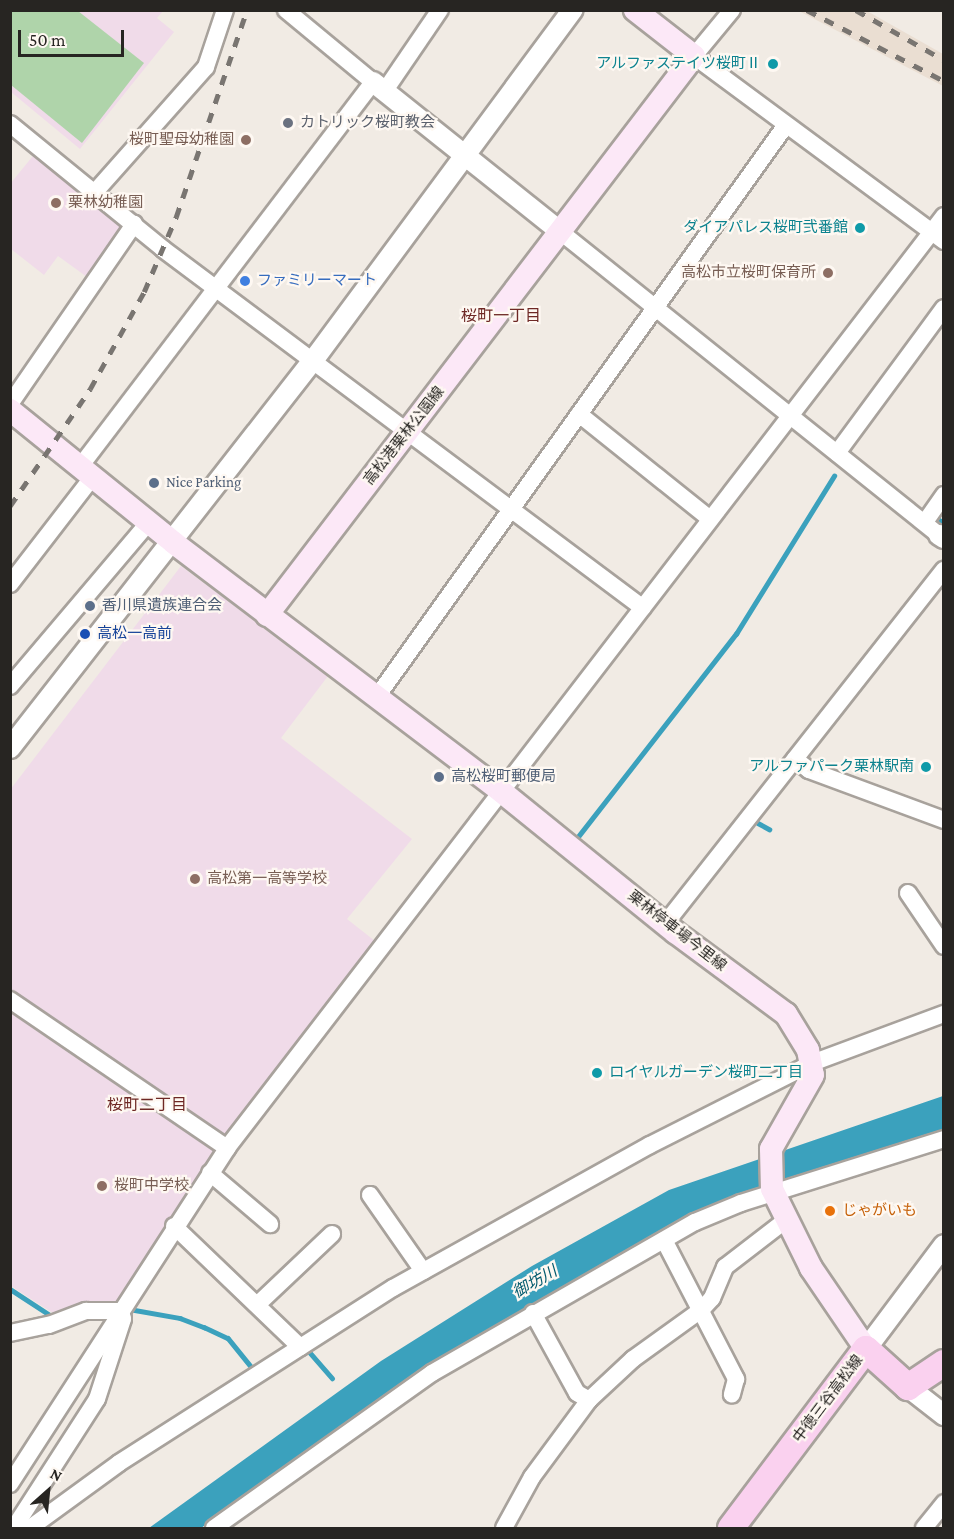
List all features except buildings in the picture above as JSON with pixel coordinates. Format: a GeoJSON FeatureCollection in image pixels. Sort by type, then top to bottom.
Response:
{"type":"FeatureCollection","features":[{"type":"Feature","properties":{"kind":"main road"},"geometry":{"type":"LineString","coordinates":[[635,10],[694,56]]}},
{"type":"Feature","properties":{"kind":"main road","name":"高松港栗林公園線"},"geometry":{"type":"LineString","coordinates":[[267,615],[562,233],[694,56]]}},
{"type":"Feature","properties":{"kind":"main road"},"geometry":{"type":"LineString","coordinates":[[10,410],[148,523],[267,615]]}},
{"type":"Feature","properties":{"kind":"main road","name":"栗林停車場今里線"},"geometry":{"type":"LineString","coordinates":[[267,615],[502,792],[665,924],[786,1014],[812,1063]]}},
{"type":"Feature","properties":{"kind":"main road"},"geometry":{"type":"LineString","coordinates":[[812,1063],[811,1084],[783,1123],[770,1155],[773,1191],[811,1268],[866,1349]]}},
{"type":"Feature","properties":{"kind":"main road","name":"中徳三谷高松線"},"geometry":{"type":"LineString","coordinates":[[731,1528],[866,1349],[908,1387]]}},
{"type":"Feature","properties":{"kind":"main road"},"geometry":{"type":"LineString","coordinates":[[908,1387],[944,1363]]}},
{"type":"Feature","properties":{"kind":"street"},"geometry":{"type":"LineString","coordinates":[[95,192],[206,66],[225,10]]}},
{"type":"Feature","properties":{"kind":"street"},"geometry":{"type":"LineString","coordinates":[[286,10],[378,87],[655,307],[787,416],[936,532],[944,495]]}},
{"type":"Feature","properties":{"kind":"street"},"geometry":{"type":"LineString","coordinates":[[10,584],[213,287],[440,10]]}},
{"type":"Feature","properties":{"kind":"street"},"geometry":{"type":"LineString","coordinates":[[10,748],[158,557],[174,543],[312,362],[572,10]]}},
{"type":"Feature","properties":{"kind":"street"},"geometry":{"type":"LineString","coordinates":[[732,10],[694,56],[937,236]]}},
{"type":"Feature","properties":{"kind":"street"},"geometry":{"type":"LineString","coordinates":[[10,124],[213,287],[643,608]]}},
{"type":"Feature","properties":{"kind":"street"},"geometry":{"type":"LineString","coordinates":[[376,698],[786,125]]}},
{"type":"Feature","properties":{"kind":"street"},"geometry":{"type":"LineString","coordinates":[[10,1484],[174,1226],[227,1148],[643,608],[787,416],[937,236],[944,216]]}},
{"type":"Feature","properties":{"kind":"street"},"geometry":{"type":"LineString","coordinates":[[10,404],[134,224]]}},
{"type":"Feature","properties":{"kind":"street"},"geometry":{"type":"LineString","coordinates":[[837,453],[944,308]]}},
{"type":"Feature","properties":{"kind":"street"},"geometry":{"type":"LineString","coordinates":[[579,414],[709,518]]}},
{"type":"Feature","properties":{"kind":"street"},"geometry":{"type":"LineString","coordinates":[[10,686],[148,523]]}},
{"type":"Feature","properties":{"kind":"street"},"geometry":{"type":"LineString","coordinates":[[665,924],[944,570]]}},
{"type":"Feature","properties":{"kind":"street"},"geometry":{"type":"LineString","coordinates":[[795,759],[809,770],[944,820]]}},
{"type":"Feature","properties":{"kind":"street"},"geometry":{"type":"LineString","coordinates":[[908,893],[941,936]]}},
{"type":"Feature","properties":{"kind":"street"},"geometry":{"type":"LineString","coordinates":[[10,1000],[227,1148]]}},
{"type":"Feature","properties":{"kind":"street"},"geometry":{"type":"LineString","coordinates":[[30,1528],[119,1463],[423,1271],[650,1145],[812,1063],[944,1014]]}},
{"type":"Feature","properties":{"kind":"street"},"geometry":{"type":"LineString","coordinates":[[214,1528],[432,1373],[695,1222],[773,1191],[944,1139]]}},
{"type":"Feature","properties":{"kind":"street"},"geometry":{"type":"LineString","coordinates":[[210,1173],[270,1224]]}},
{"type":"Feature","properties":{"kind":"street"},"geometry":{"type":"LineString","coordinates":[[370,1195],[423,1271]]}},
{"type":"Feature","properties":{"kind":"street"},"geometry":{"type":"LineString","coordinates":[[504,1528],[532,1477],[589,1400],[633,1359],[701,1310],[712,1299],[725,1268],[786,1220]]}},
{"type":"Feature","properties":{"kind":"street"},"geometry":{"type":"LineString","coordinates":[[174,1226],[258,1304],[300,1347]]}},
{"type":"Feature","properties":{"kind":"street"},"geometry":{"type":"LineString","coordinates":[[258,1304],[332,1234]]}},
{"type":"Feature","properties":{"kind":"street"},"geometry":{"type":"LineString","coordinates":[[664,1240],[736,1379],[732,1394]]}},
{"type":"Feature","properties":{"kind":"street"},"geometry":{"type":"LineString","coordinates":[[866,1349],[944,1245]]}},
{"type":"Feature","properties":{"kind":"street"},"geometry":{"type":"LineString","coordinates":[[10,1334],[49,1326],[86,1311],[121,1311]]}},
{"type":"Feature","properties":{"kind":"street"},"geometry":{"type":"LineString","coordinates":[[14,1528],[97,1399],[115,1353],[123,1319],[121,1311]]}},
{"type":"Feature","properties":{"kind":"street"},"geometry":{"type":"LineString","coordinates":[[533,1313],[576,1394],[589,1400]]}},
{"type":"Feature","properties":{"kind":"street"},"geometry":{"type":"LineString","coordinates":[[908,1387],[944,1415]]}},
{"type":"Feature","properties":{"kind":"street"},"geometry":{"type":"LineString","coordinates":[[924,1528],[944,1503]]}},
{"type":"Feature","properties":{"kind":"shaded area"},"geometry":{"type":"Polygon","coordinates":[[[10,11],[163,11],[157,18],[174,32],[80,149],[11,92],[10,11]]]}},
{"type":"Feature","properties":{"kind":"shaded area"},"geometry":{"type":"Polygon","coordinates":[[[799,11],[867,11],[943,54],[943,86],[799,11]]]}},
{"type":"Feature","properties":{"kind":"shaded area","name":"栗林幼稚園"},"geometry":{"type":"Polygon","coordinates":[[[37,151],[126,222],[87,277],[58,256],[44,275],[11,249],[10,184],[37,151]]]}},
{"type":"Feature","properties":{"kind":"shaded area","name":"高松第一高等学校"},"geometry":{"type":"Polygon","coordinates":[[[181,566],[328,676],[281,738],[412,839],[347,919],[375,941],[226,1138],[46,1018],[11,990],[10,790],[181,566]]]}},
{"type":"Feature","properties":{"kind":"shaded area","name":"桜町中学校"},"geometry":{"type":"Polygon","coordinates":[[[10,1008],[218,1148],[118,1303],[56,1315],[11,1286],[10,1008]]]}},
{"type":"Feature","properties":{"kind":"green space"},"geometry":{"type":"Polygon","coordinates":[[[10,11],[78,11],[144,63],[82,143],[11,85],[10,11]]]}},
{"type":"Feature","properties":{"kind":"water","name":"御坊川"},"geometry":{"type":"Polygon","coordinates":[[[943,1096],[943,1133],[685,1218],[481,1335],[201,1528],[149,1528],[381,1361],[532,1266],[669,1190],[943,1096]]]}},
{"type":"Feature","properties":{"kind":"waterway"},"geometry":{"type":"LineString","coordinates":[[577,838],[736,634],[834,476]]}},
{"type":"Feature","properties":{"kind":"waterway"},"geometry":{"type":"LineString","coordinates":[[938,519],[944,523]]}},
{"type":"Feature","properties":{"kind":"waterway"},"geometry":{"type":"LineString","coordinates":[[758,823],[769,829]]}},
{"type":"Feature","properties":{"kind":"waterway"},"geometry":{"type":"LineString","coordinates":[[10,1289],[56,1319]]}},
{"type":"Feature","properties":{"kind":"waterway"},"geometry":{"type":"LineString","coordinates":[[129,1309],[180,1318],[204,1327],[228,1338],[252,1368],[256,1366]]}},
{"type":"Feature","properties":{"kind":"waterway"},"geometry":{"type":"LineString","coordinates":[[306,1348],[332,1378]]}},
{"type":"Feature","properties":{"kind":"railway"},"geometry":{"type":"LineString","coordinates":[[10,506],[90,389],[144,292],[176,217],[247,10]]}},
{"type":"Feature","properties":{"kind":"railway"},"geometry":{"type":"LineString","coordinates":[[807,10],[944,81]]}},
{"type":"Feature","properties":{"kind":"railway"},"geometry":{"type":"LineString","coordinates":[[856,10],[944,60]]}},
{"type":"Feature","properties":{"kind":"place","name":"アルファステイツ桜町Ⅱ"},"geometry":{"type":"Point","coordinates":[773,64]}},
{"type":"Feature","properties":{"kind":"place","name":"カトリック桜町教会"},"geometry":{"type":"Point","coordinates":[288,123]}},
{"type":"Feature","properties":{"kind":"place","name":"桜町聖母幼稚園"},"geometry":{"type":"Point","coordinates":[246,140]}},
{"type":"Feature","properties":{"kind":"place","name":"栗林幼稚園"},"geometry":{"type":"Point","coordinates":[56,203]}},
{"type":"Feature","properties":{"kind":"place","name":"ダイアパレス桜町弐番館"},"geometry":{"type":"Point","coordinates":[860,228]}},
{"type":"Feature","properties":{"kind":"place","name":"高松市立桜町保育所"},"geometry":{"type":"Point","coordinates":[828,273]}},
{"type":"Feature","properties":{"kind":"place","name":"ファミリーマート"},"geometry":{"type":"Point","coordinates":[245,281]}},
{"type":"Feature","properties":{"kind":"place","name":"Nice Parking"},"geometry":{"type":"Point","coordinates":[154,483]}},
{"type":"Feature","properties":{"kind":"place","name":"香川県遺族連合会"},"geometry":{"type":"Point","coordinates":[90,606]}},
{"type":"Feature","properties":{"kind":"place","name":"高松一高前"},"geometry":{"type":"Point","coordinates":[85,634]}},
{"type":"Feature","properties":{"kind":"place","name":"アルファパーク栗林駅南"},"geometry":{"type":"Point","coordinates":[926,767]}},
{"type":"Feature","properties":{"kind":"place","name":"高松桜町郵便局"},"geometry":{"type":"Point","coordinates":[439,777]}},
{"type":"Feature","properties":{"kind":"place","name":"高松第一高等学校"},"geometry":{"type":"Point","coordinates":[195,879]}},
{"type":"Feature","properties":{"kind":"place","name":"ロイヤルガーデン桜町二丁目"},"geometry":{"type":"Point","coordinates":[597,1073]}},
{"type":"Feature","properties":{"kind":"place","name":"桜町中学校"},"geometry":{"type":"Point","coordinates":[102,1186]}},
{"type":"Feature","properties":{"kind":"place","name":"じゃがいも"},"geometry":{"type":"Point","coordinates":[830,1211]}},
{"type":"Feature","properties":{"kind":"district","name":"桜町一丁目"},"geometry":{"type":"Point","coordinates":[501,316]}},
{"type":"Feature","properties":{"kind":"district","name":"桜町二丁目"},"geometry":{"type":"Point","coordinates":[147,1105]}}]}
